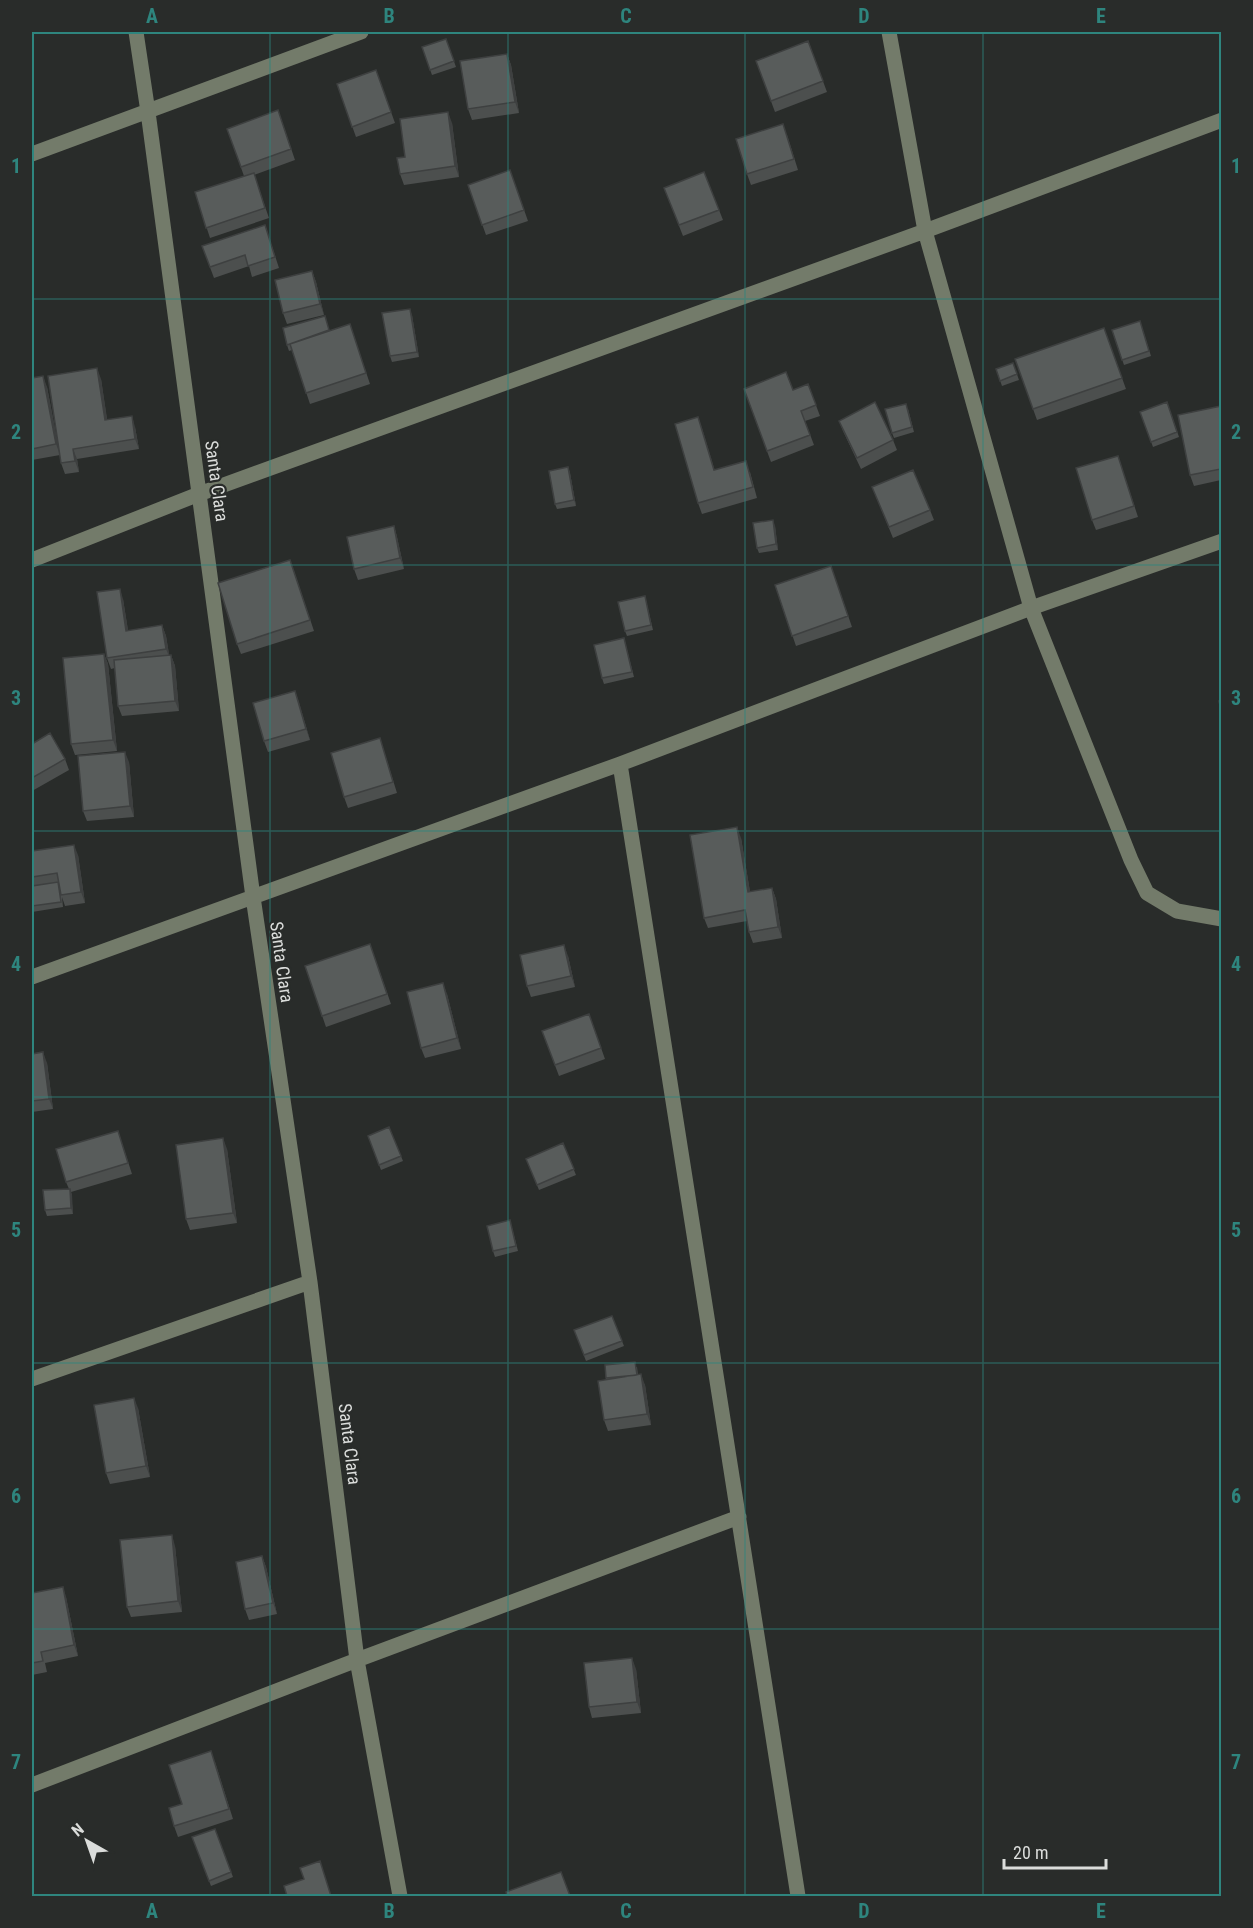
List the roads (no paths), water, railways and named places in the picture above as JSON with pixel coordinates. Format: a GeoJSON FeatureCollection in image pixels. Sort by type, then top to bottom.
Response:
{"type":"FeatureCollection","features":[{"type":"Feature","properties":{"kind":"street","name":"Santa Clara"},"geometry":{"type":"LineString","coordinates":[[136,32],[253,897],[310,1282],[357,1660],[400,1896]]}},
{"type":"Feature","properties":{"kind":"street"},"geometry":{"type":"LineString","coordinates":[[32,154],[361,32]]}},
{"type":"Feature","properties":{"kind":"street"},"geometry":{"type":"LineString","coordinates":[[889,32],[925,231],[1031,608],[1131,860],[1148,893],[1177,911],[1221,919]]}},
{"type":"Feature","properties":{"kind":"street"},"geometry":{"type":"LineString","coordinates":[[32,560],[199,494],[925,231],[1221,120]]}},
{"type":"Feature","properties":{"kind":"street"},"geometry":{"type":"LineString","coordinates":[[32,977],[620,764],[1031,608],[1221,541]]}},
{"type":"Feature","properties":{"kind":"street"},"geometry":{"type":"LineString","coordinates":[[620,764],[798,1896]]}},
{"type":"Feature","properties":{"kind":"street"},"geometry":{"type":"LineString","coordinates":[[32,1379],[310,1282]]}},
{"type":"Feature","properties":{"kind":"street"},"geometry":{"type":"LineString","coordinates":[[32,1785],[739,1517]]}}]}
